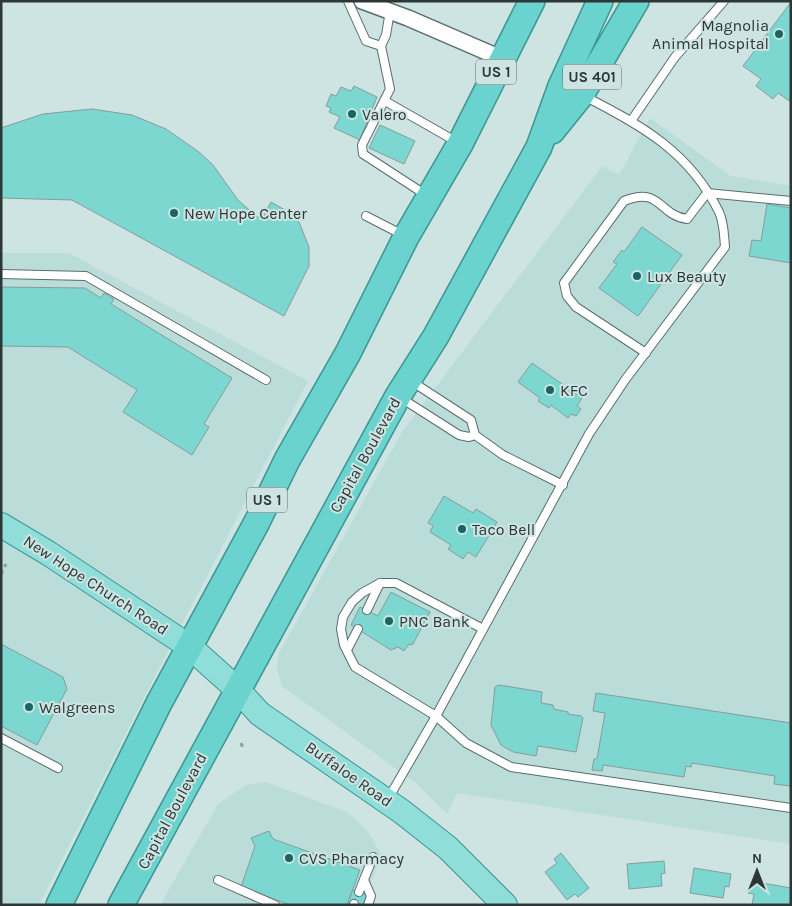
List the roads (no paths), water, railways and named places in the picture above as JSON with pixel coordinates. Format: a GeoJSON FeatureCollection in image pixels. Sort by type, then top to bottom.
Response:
{"type":"FeatureCollection","features":[{"type":"Feature","properties":{"kind":"highway","name":"US 1"},"geometry":{"type":"LineString","coordinates":[[59,905],[159,703],[257,522],[286,460],[348,353],[406,237],[460,144],[532,1]]}},
{"type":"Feature","properties":{"kind":"highway","name":"Capital Boulevard"},"geometry":{"type":"LineString","coordinates":[[121,905],[403,387],[436,336],[571,90],[600,1]]}},
{"type":"Feature","properties":{"kind":"highway","name":"US 401"},"geometry":{"type":"LineString","coordinates":[[571,90],[636,1]]}},
{"type":"Feature","properties":{"kind":"main road","name":"New Hope Church Road"},"geometry":{"type":"LineString","coordinates":[[1,525],[48,553],[190,647]]}},
{"type":"Feature","properties":{"kind":"main road","name":"Buffaloe Road"},"geometry":{"type":"LineString","coordinates":[[190,647],[238,690],[260,714],[387,801],[448,848],[505,905]]}},
{"type":"Feature","properties":{"kind":"street"},"geometry":{"type":"LineString","coordinates":[[376,5],[503,59]]}},
{"type":"Feature","properties":{"kind":"lane"},"geometry":{"type":"LineString","coordinates":[[348,1],[366,41],[381,46]]}},
{"type":"Feature","properties":{"kind":"lane"},"geometry":{"type":"LineString","coordinates":[[631,121],[675,57],[724,1]]}},
{"type":"Feature","properties":{"kind":"lane"},"geometry":{"type":"LineString","coordinates":[[376,5],[386,35],[381,46],[390,89],[362,145],[363,154],[430,198]]}},
{"type":"Feature","properties":{"kind":"lane"},"geometry":{"type":"LineString","coordinates":[[387,801],[436,716],[589,434],[646,353],[725,247],[720,214],[691,169],[660,139],[631,121],[571,90]]}},
{"type":"Feature","properties":{"kind":"lane"},"geometry":{"type":"LineString","coordinates":[[385,100],[460,144]]}},
{"type":"Feature","properties":{"kind":"lane"},"geometry":{"type":"LineString","coordinates":[[707,193],[791,201]]}},
{"type":"Feature","properties":{"kind":"lane"},"geometry":{"type":"LineString","coordinates":[[646,353],[576,306],[567,296],[564,283],[624,201],[638,196],[652,198],[678,218],[687,218],[707,193]]}},
{"type":"Feature","properties":{"kind":"lane"},"geometry":{"type":"LineString","coordinates":[[366,216],[406,237]]}},
{"type":"Feature","properties":{"kind":"lane"},"geometry":{"type":"LineString","coordinates":[[1,274],[86,276],[266,380]]}},
{"type":"Feature","properties":{"kind":"lane"},"geometry":{"type":"LineString","coordinates":[[403,387],[459,435],[469,437],[475,435]]}},
{"type":"Feature","properties":{"kind":"lane"},"geometry":{"type":"LineString","coordinates":[[403,387],[470,420],[475,435],[503,455],[563,485]]}},
{"type":"Feature","properties":{"kind":"lane"},"geometry":{"type":"LineString","coordinates":[[483,630],[396,583],[380,583],[362,593],[352,602],[343,618],[341,629],[347,650],[355,667],[436,716],[466,742],[511,767],[791,808]]}},
{"type":"Feature","properties":{"kind":"lane"},"geometry":{"type":"LineString","coordinates":[[367,610],[380,583]]}},
{"type":"Feature","properties":{"kind":"lane"},"geometry":{"type":"LineString","coordinates":[[347,650],[358,629]]}},
{"type":"Feature","properties":{"kind":"lane"},"geometry":{"type":"LineString","coordinates":[[1,738],[58,768]]}},
{"type":"Feature","properties":{"kind":"lane"},"geometry":{"type":"LineString","coordinates":[[359,892],[373,857]]}},
{"type":"Feature","properties":{"kind":"lane"},"geometry":{"type":"LineString","coordinates":[[218,880],[276,905]]}},
{"type":"Feature","properties":{"kind":"lane"},"geometry":{"type":"LineString","coordinates":[[364,880],[371,896],[368,905]]}},
{"type":"Feature","properties":{"kind":"place","name":"Magnolia Animal Hospital"},"geometry":{"type":"Point","coordinates":[779,34]}},
{"type":"Feature","properties":{"kind":"place","name":"Valero"},"geometry":{"type":"Point","coordinates":[352,114]}},
{"type":"Feature","properties":{"kind":"place","name":"New Hope Center"},"geometry":{"type":"Point","coordinates":[174,213]}},
{"type":"Feature","properties":{"kind":"place","name":"Lux Beauty"},"geometry":{"type":"Point","coordinates":[637,276]}},
{"type":"Feature","properties":{"kind":"place","name":"KFC"},"geometry":{"type":"Point","coordinates":[550,390]}},
{"type":"Feature","properties":{"kind":"place","name":"Taco Bell"},"geometry":{"type":"Point","coordinates":[462,529]}},
{"type":"Feature","properties":{"kind":"place","name":"PNC Bank"},"geometry":{"type":"Point","coordinates":[389,621]}},
{"type":"Feature","properties":{"kind":"place","name":"Walgreens"},"geometry":{"type":"Point","coordinates":[29,707]}},
{"type":"Feature","properties":{"kind":"place","name":"CVS Pharmacy"},"geometry":{"type":"Point","coordinates":[289,858]}}]}
